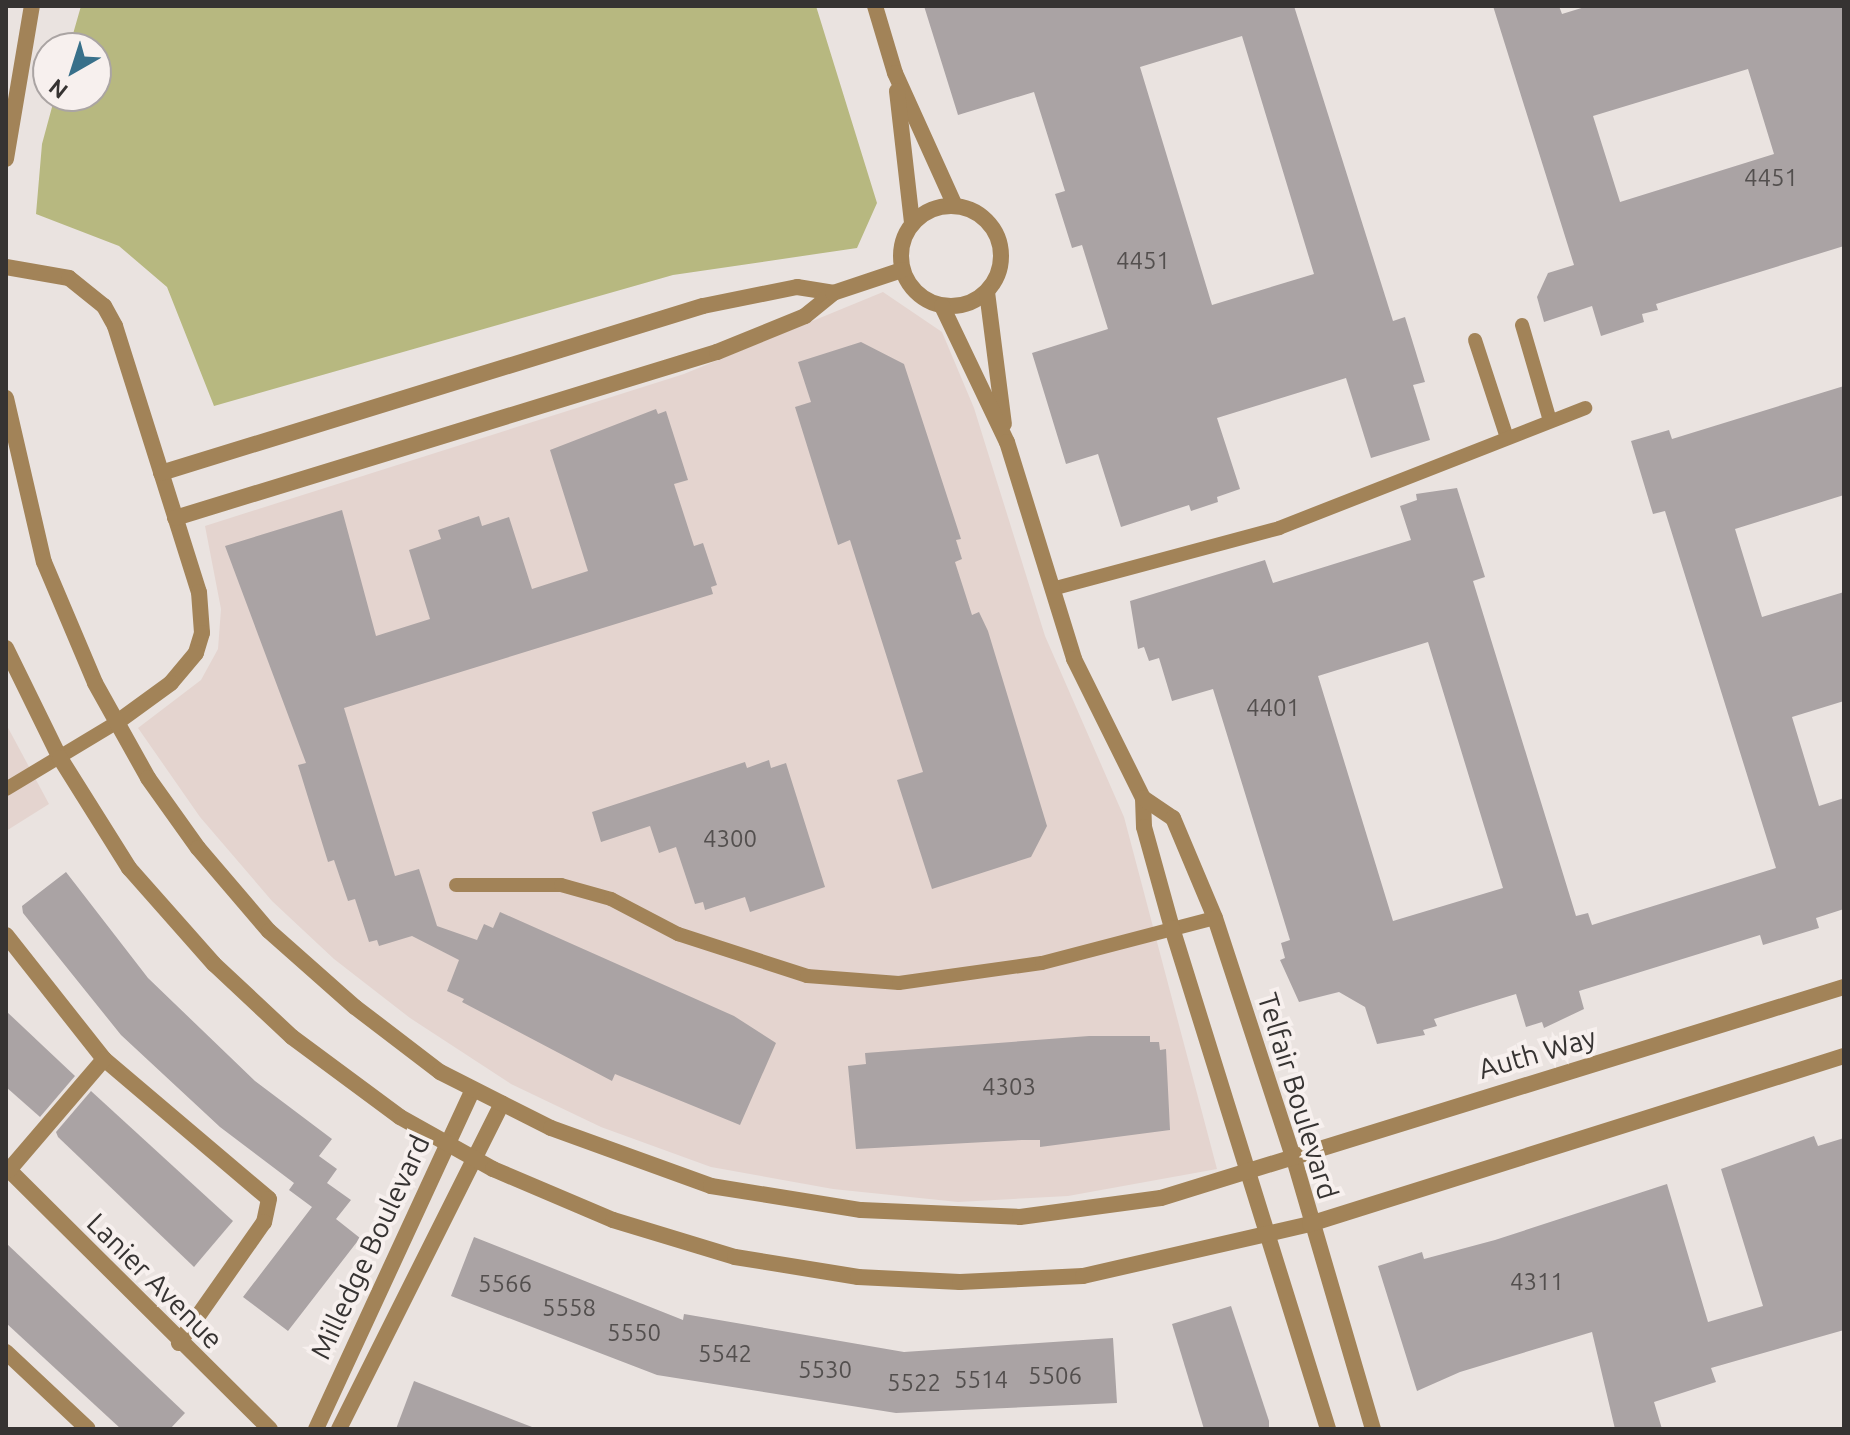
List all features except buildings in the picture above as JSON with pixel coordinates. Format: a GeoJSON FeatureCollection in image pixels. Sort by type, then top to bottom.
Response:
{"type":"FeatureCollection","features":[{"type":"Feature","properties":{"kind":"street"},"geometry":{"type":"LineString","coordinates":[[6,159],[32,6]]}},
{"type":"Feature","properties":{"kind":"street"},"geometry":{"type":"LineString","coordinates":[[875,6],[895,73],[955,206]]}},
{"type":"Feature","properties":{"kind":"street"},"geometry":{"type":"LineString","coordinates":[[895,73],[912,223]]}},
{"type":"Feature","properties":{"kind":"street"},"geometry":{"type":"LineString","coordinates":[[955,206],[984,219],[1000,247],[1001,263],[987,292],[966,305],[942,306],[917,294],[902,270],[901,245],[912,223],[924,213],[955,206]]}},
{"type":"Feature","properties":{"kind":"street"},"geometry":{"type":"LineString","coordinates":[[6,267],[69,278],[104,306],[115,326],[199,592],[202,633],[186,667],[116,723]]}},
{"type":"Feature","properties":{"kind":"street"},"geometry":{"type":"LineString","coordinates":[[175,518],[717,352],[805,316],[833,293],[902,270]]}},
{"type":"Feature","properties":{"kind":"street"},"geometry":{"type":"LineString","coordinates":[[161,473],[703,306],[797,287],[833,293]]}},
{"type":"Feature","properties":{"kind":"street","name":"Telfair Boulevard"},"geometry":{"type":"LineString","coordinates":[[987,292],[1007,442]]}},
{"type":"Feature","properties":{"kind":"street","name":"Telfair Boulevard"},"geometry":{"type":"LineString","coordinates":[[942,306],[1007,442],[1074,659],[1143,798],[1144,827],[1247,1175],[1258,1236],[1328,1429]]}},
{"type":"Feature","properties":{"kind":"street","name":"Auth Way"},"geometry":{"type":"LineString","coordinates":[[6,398],[44,562],[116,723],[198,848],[269,931],[355,1007],[440,1072],[551,1128],[711,1186],[861,1210],[1020,1217],[1161,1198],[1247,1175],[1491,1092],[1671,1043],[1844,987]]}},
{"type":"Feature","properties":{"kind":"street"},"geometry":{"type":"LineString","coordinates":[[6,648],[60,758],[129,868],[214,964],[292,1037],[400,1117],[473,1158],[613,1220],[735,1257],[858,1277],[960,1282],[1083,1276],[1310,1224],[1844,1056]]}},
{"type":"Feature","properties":{"kind":"street","name":"Telfair Boulevard"},"geometry":{"type":"LineString","coordinates":[[1143,798],[1173,818],[1215,918],[1294,1159],[1310,1224],[1373,1429]]}},
{"type":"Feature","properties":{"kind":"street"},"geometry":{"type":"LineString","coordinates":[[6,935],[104,1059],[269,1199],[264,1222],[179,1343]]}},
{"type":"Feature","properties":{"kind":"street"},"geometry":{"type":"LineString","coordinates":[[8,1168],[104,1059]]}},
{"type":"Feature","properties":{"kind":"street","name":"Milledge Boulevard"},"geometry":{"type":"LineString","coordinates":[[316,1429],[473,1089]]}},
{"type":"Feature","properties":{"kind":"street","name":"Milledge Boulevard"},"geometry":{"type":"LineString","coordinates":[[339,1429],[502,1103]]}},
{"type":"Feature","properties":{"kind":"street","name":"Lanier Avenue"},"geometry":{"type":"LineString","coordinates":[[8,1168],[179,1343],[270,1429]]}},
{"type":"Feature","properties":{"kind":"street"},"geometry":{"type":"LineString","coordinates":[[6,1352],[88,1429]]}},
{"type":"Feature","properties":{"kind":"lane"},"geometry":{"type":"LineString","coordinates":[[1522,325],[1550,421]]}},
{"type":"Feature","properties":{"kind":"lane"},"geometry":{"type":"LineString","coordinates":[[1475,340],[1507,438]]}},
{"type":"Feature","properties":{"kind":"lane"},"geometry":{"type":"LineString","coordinates":[[1052,589],[1279,528],[1585,408]]}},
{"type":"Feature","properties":{"kind":"lane"},"geometry":{"type":"LineString","coordinates":[[6,789],[116,723]]}},
{"type":"Feature","properties":{"kind":"lane"},"geometry":{"type":"LineString","coordinates":[[456,885],[561,885],[611,899],[678,934],[807,976],[899,983],[1042,963],[1215,918]]}},
{"type":"Feature","properties":{"kind":"shaded area"},"geometry":{"type":"Polygon","coordinates":[[[883,292],[942,332],[974,408],[1045,636],[1124,817],[1217,1169],[1068,1196],[958,1202],[833,1189],[711,1167],[601,1127],[511,1084],[410,1018],[334,959],[272,901],[200,817],[138,728],[201,680],[218,649],[221,609],[205,526],[684,374],[883,292]]]}},
{"type":"Feature","properties":{"kind":"shaded area"},"geometry":{"type":"Polygon","coordinates":[[[6,724],[49,804],[6,831],[6,724]]]}},
{"type":"Feature","properties":{"kind":"green space"},"geometry":{"type":"Polygon","coordinates":[[[81,6],[816,6],[877,203],[857,248],[673,275],[214,406],[167,287],[119,246],[36,214],[42,144],[51,112],[112,112],[112,32],[74,32],[81,6]]]}}]}
